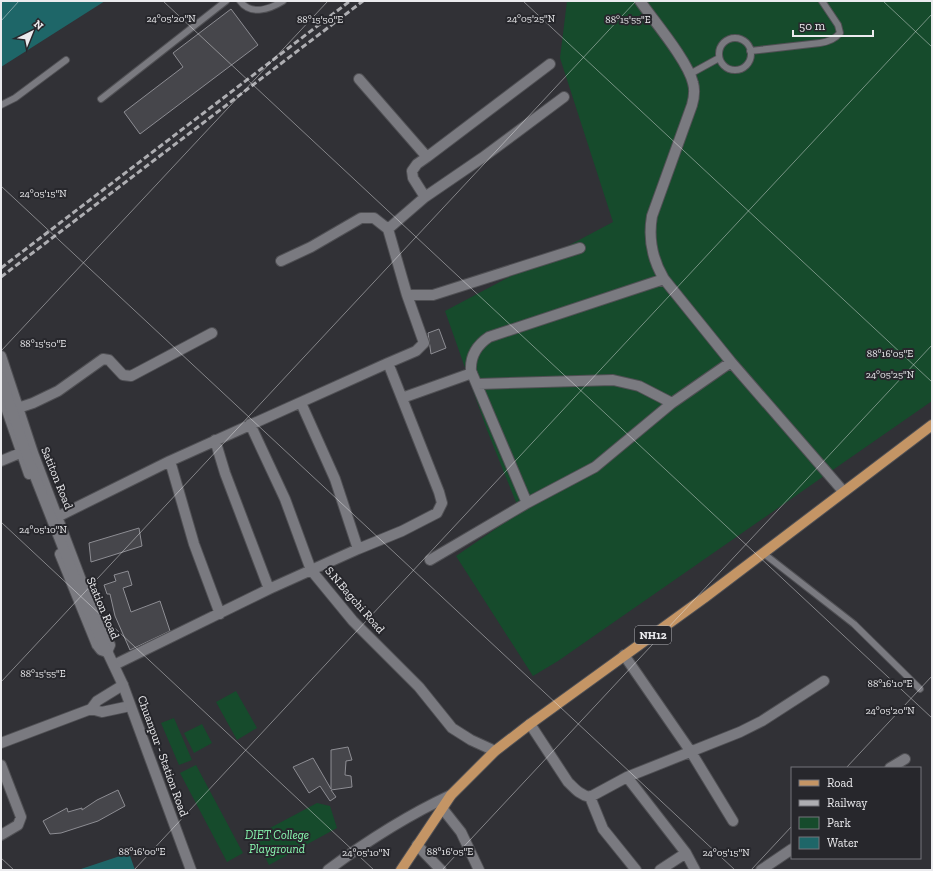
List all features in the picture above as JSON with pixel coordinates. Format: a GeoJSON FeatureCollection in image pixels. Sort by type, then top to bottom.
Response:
{"type":"FeatureCollection","features":[{"type":"Feature","properties":{"kind":"main road","name":"NH12"},"geometry":{"type":"LineString","coordinates":[[401,870],[451,796],[495,751],[932,425]]}},
{"type":"Feature","properties":{"kind":"street"},"geometry":{"type":"LineString","coordinates":[[640,1],[688,69],[693,83],[692,105],[652,216],[650,228],[653,255],[657,268],[664,279],[731,362],[843,491]]}},
{"type":"Feature","properties":{"kind":"street"},"geometry":{"type":"LineString","coordinates":[[425,197],[413,178],[412,172],[417,164],[550,64]]}},
{"type":"Feature","properties":{"kind":"street"},"geometry":{"type":"LineString","coordinates":[[360,79],[427,157]]}},
{"type":"Feature","properties":{"kind":"street"},"geometry":{"type":"LineString","coordinates":[[388,229],[425,197],[482,158],[564,97]]}},
{"type":"Feature","properties":{"kind":"street"},"geometry":{"type":"LineString","coordinates":[[59,516],[215,440],[416,351],[424,343],[407,295],[388,229],[374,218],[361,218],[311,247],[281,261]]}},
{"type":"Feature","properties":{"kind":"street"},"geometry":{"type":"LineString","coordinates":[[407,295],[433,295],[580,248]]}},
{"type":"Feature","properties":{"kind":"street"},"geometry":{"type":"LineString","coordinates":[[527,503],[478,384],[472,373],[470,363],[472,356],[482,341],[489,337],[664,279]]}},
{"type":"Feature","properties":{"kind":"street"},"geometry":{"type":"LineString","coordinates":[[18,408],[33,403],[58,391],[103,359],[109,360],[124,375],[131,376],[212,332]]}},
{"type":"Feature","properties":{"kind":"street","name":"Satiton Road"},"geometry":{"type":"LineString","coordinates":[[1,356],[33,453],[59,516],[81,580],[110,645],[107,652]]}},
{"type":"Feature","properties":{"kind":"street"},"geometry":{"type":"LineString","coordinates":[[430,560],[527,503],[595,466],[672,403],[731,362]]}},
{"type":"Feature","properties":{"kind":"street"},"geometry":{"type":"LineString","coordinates":[[114,665],[269,589],[358,549],[402,532],[437,513],[441,508],[442,503],[439,492],[388,363]]}},
{"type":"Feature","properties":{"kind":"street"},"geometry":{"type":"LineString","coordinates":[[402,398],[472,373]]}},
{"type":"Feature","properties":{"kind":"street","name":"Station Road"},"geometry":{"type":"LineString","coordinates":[[1,377],[27,456],[88,611],[107,652]]}},
{"type":"Feature","properties":{"kind":"street"},"geometry":{"type":"LineString","coordinates":[[478,384],[613,380],[639,386],[672,403]]}},
{"type":"Feature","properties":{"kind":"street","name":"Station Road"},"geometry":{"type":"LineString","coordinates":[[1,393],[20,453],[97,645],[101,650],[107,652]]}},
{"type":"Feature","properties":{"kind":"street"},"geometry":{"type":"LineString","coordinates":[[301,403],[335,479],[358,549]]}},
{"type":"Feature","properties":{"kind":"street","name":"S.N.Bagchi Road"},"geometry":{"type":"LineString","coordinates":[[250,424],[285,499],[311,570],[353,621],[419,687],[452,728],[471,740],[495,751]]}},
{"type":"Feature","properties":{"kind":"street"},"geometry":{"type":"LineString","coordinates":[[215,440],[225,473],[269,589]]}},
{"type":"Feature","properties":{"kind":"street"},"geometry":{"type":"LineString","coordinates":[[1,461],[20,453]]}},
{"type":"Feature","properties":{"kind":"street"},"geometry":{"type":"LineString","coordinates":[[170,461],[194,544],[220,614]]}},
{"type":"Feature","properties":{"kind":"street","name":"Chuanpur - Station Road"},"geometry":{"type":"LineString","coordinates":[[107,652],[123,685],[191,870]]}},
{"type":"Feature","properties":{"kind":"street"},"geometry":{"type":"LineString","coordinates":[[624,655],[691,752],[733,821]]}},
{"type":"Feature","properties":{"kind":"street"},"geometry":{"type":"LineString","coordinates":[[530,724],[568,782],[576,791],[584,796],[590,797],[627,778],[762,721],[824,681]]}},
{"type":"Feature","properties":{"kind":"street"},"geometry":{"type":"LineString","coordinates":[[1,743],[91,709],[98,701],[123,685]]}},
{"type":"Feature","properties":{"kind":"street"},"geometry":{"type":"LineString","coordinates":[[91,709],[102,712],[130,706]]}},
{"type":"Feature","properties":{"kind":"street"},"geometry":{"type":"LineString","coordinates":[[892,767],[905,759]]}},
{"type":"Feature","properties":{"kind":"street"},"geometry":{"type":"LineString","coordinates":[[1,765],[21,817],[18,825],[1,835]]}},
{"type":"Feature","properties":{"kind":"street"},"geometry":{"type":"LineString","coordinates":[[627,778],[686,854],[695,870]]}},
{"type":"Feature","properties":{"kind":"street"},"geometry":{"type":"LineString","coordinates":[[328,870],[374,836],[401,820],[451,796]]}},
{"type":"Feature","properties":{"kind":"street"},"geometry":{"type":"LineString","coordinates":[[590,797],[603,829],[636,870]]}},
{"type":"Feature","properties":{"kind":"street"},"geometry":{"type":"LineString","coordinates":[[442,808],[461,832],[479,870]]}},
{"type":"Feature","properties":{"kind":"street"},"geometry":{"type":"LineString","coordinates":[[417,845],[441,870]]}},
{"type":"Feature","properties":{"kind":"street"},"geometry":{"type":"LineString","coordinates":[[761,870],[791,850]]}},
{"type":"Feature","properties":{"kind":"street"},"geometry":{"type":"LineString","coordinates":[[660,870],[686,854]]}},
{"type":"Feature","properties":{"kind":"lane"},"geometry":{"type":"LineString","coordinates":[[102,99],[226,1]]}},
{"type":"Feature","properties":{"kind":"lane"},"geometry":{"type":"LineString","coordinates":[[240,1],[244,6],[260,10],[272,8],[283,1]]}},
{"type":"Feature","properties":{"kind":"lane"},"geometry":{"type":"LineString","coordinates":[[750,51],[820,44],[828,42],[836,37],[840,32],[838,25],[822,1]]}},
{"type":"Feature","properties":{"kind":"lane"},"geometry":{"type":"LineString","coordinates":[[731,39],[745,42],[750,51],[748,63],[738,70],[726,68],[719,58],[720,48],[731,39]]}},
{"type":"Feature","properties":{"kind":"lane"},"geometry":{"type":"LineString","coordinates":[[690,74],[719,58]]}},
{"type":"Feature","properties":{"kind":"lane"},"geometry":{"type":"LineString","coordinates":[[1,105],[15,98],[66,60]]}},
{"type":"Feature","properties":{"kind":"lane"},"geometry":{"type":"LineString","coordinates":[[762,553],[854,624],[920,689]]}},
{"type":"Feature","properties":{"kind":"green space"},"geometry":{"type":"Polygon","coordinates":[[[567,1],[932,1],[932,401],[558,661],[533,676],[456,556],[520,512],[487,430],[445,311],[613,222],[560,58],[567,1]]]}},
{"type":"Feature","properties":{"kind":"green space"},"geometry":{"type":"Polygon","coordinates":[[[236,691],[257,728],[237,740],[216,702],[236,691]]]}},
{"type":"Feature","properties":{"kind":"green space"},"geometry":{"type":"Polygon","coordinates":[[[174,718],[192,760],[179,765],[161,723],[174,718]]]}},
{"type":"Feature","properties":{"kind":"green space"},"geometry":{"type":"Polygon","coordinates":[[[202,724],[212,743],[194,753],[184,733],[202,724]]]}},
{"type":"Feature","properties":{"kind":"green space"},"geometry":{"type":"Polygon","coordinates":[[[196,765],[243,853],[227,862],[180,773],[196,765]]]}},
{"type":"Feature","properties":{"kind":"green space","name":"DIET College Playground"},"geometry":{"type":"Polygon","coordinates":[[[317,803],[330,806],[337,828],[269,865],[255,836],[317,803]]]}},
{"type":"Feature","properties":{"kind":"water"},"geometry":{"type":"Polygon","coordinates":[[[1,1],[105,1],[1,67],[1,1]]]}},
{"type":"Feature","properties":{"kind":"water"},"geometry":{"type":"Polygon","coordinates":[[[129,853],[135,870],[78,870],[129,853]]]}},
{"type":"Feature","properties":{"kind":"building"},"geometry":{"type":"Polygon","coordinates":[[[231,9],[258,45],[140,134],[124,112],[183,67],[173,53],[231,9]]]}},
{"type":"Feature","properties":{"kind":"building"},"geometry":{"type":"Polygon","coordinates":[[[439,329],[446,348],[431,354],[428,333],[439,329]]]}},
{"type":"Feature","properties":{"kind":"building"},"geometry":{"type":"Polygon","coordinates":[[[139,528],[142,546],[91,562],[89,543],[139,528]]]}},
{"type":"Feature","properties":{"kind":"building"},"geometry":{"type":"Polygon","coordinates":[[[128,571],[132,585],[123,588],[131,612],[160,601],[170,631],[130,650],[115,616],[110,594],[107,594],[104,585],[116,581],[114,575],[128,571]]]}},
{"type":"Feature","properties":{"kind":"building"},"geometry":{"type":"Polygon","coordinates":[[[348,747],[352,760],[346,761],[345,775],[351,776],[352,787],[331,790],[336,797],[330,801],[320,786],[309,793],[293,767],[313,758],[331,789],[331,750],[348,747]]]}},
{"type":"Feature","properties":{"kind":"building"},"geometry":{"type":"Polygon","coordinates":[[[118,790],[125,806],[98,821],[61,833],[50,834],[43,821],[67,808],[68,812],[82,808],[82,810],[97,800],[118,790]]]}},
{"type":"Feature","properties":{"kind":"railway"},"geometry":{"type":"LineString","coordinates":[[1,268],[350,1]]}},
{"type":"Feature","properties":{"kind":"railway"},"geometry":{"type":"LineString","coordinates":[[1,277],[363,1]]}}]}
